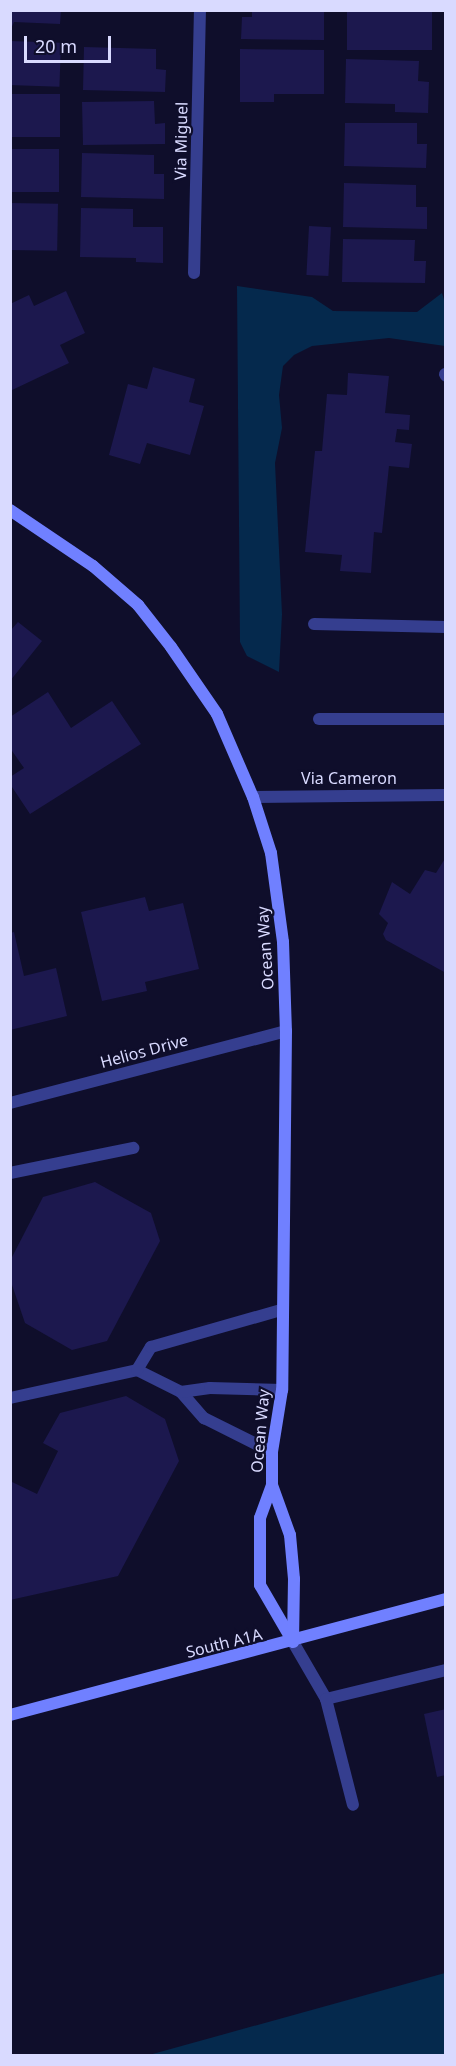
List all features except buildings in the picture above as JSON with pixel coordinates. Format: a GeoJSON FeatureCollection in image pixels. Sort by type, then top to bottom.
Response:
{"type":"FeatureCollection","features":[{"type":"Feature","properties":{"kind":"street","name":"Via Miguel"},"geometry":{"type":"LineString","coordinates":[[194,273],[200,10]]}},
{"type":"Feature","properties":{"kind":"street","name":"Ocean Way"},"geometry":{"type":"LineString","coordinates":[[10,510],[93,566],[138,605],[217,714],[253,797],[272,853],[283,942],[286,1031],[281,1310],[282,1390],[272,1452],[272,1485],[290,1535],[294,1579],[293,1642]]}},
{"type":"Feature","properties":{"kind":"street"},"geometry":{"type":"LineString","coordinates":[[314,624],[446,627]]}},
{"type":"Feature","properties":{"kind":"street"},"geometry":{"type":"LineString","coordinates":[[319,719],[446,719]]}},
{"type":"Feature","properties":{"kind":"street","name":"Via Cameron"},"geometry":{"type":"LineString","coordinates":[[253,797],[446,795]]}},
{"type":"Feature","properties":{"kind":"street","name":"Helios Drive"},"geometry":{"type":"LineString","coordinates":[[10,1103],[286,1031]]}},
{"type":"Feature","properties":{"kind":"street"},"geometry":{"type":"LineString","coordinates":[[10,1173],[133,1148]]}},
{"type":"Feature","properties":{"kind":"street"},"geometry":{"type":"LineString","coordinates":[[136,1370],[151,1347],[281,1310]]}},
{"type":"Feature","properties":{"kind":"street"},"geometry":{"type":"LineString","coordinates":[[10,1398],[136,1370],[181,1392],[204,1418],[272,1452]]}},
{"type":"Feature","properties":{"kind":"street"},"geometry":{"type":"LineString","coordinates":[[181,1392],[210,1388],[282,1390]]}},
{"type":"Feature","properties":{"kind":"street","name":"Ocean Way"},"geometry":{"type":"LineString","coordinates":[[272,1485],[260,1518],[260,1585],[293,1642]]}},
{"type":"Feature","properties":{"kind":"street","name":"South A1A"},"geometry":{"type":"LineString","coordinates":[[10,1715],[293,1642],[446,1599]]}},
{"type":"Feature","properties":{"kind":"street"},"geometry":{"type":"LineString","coordinates":[[293,1642],[326,1700],[353,1805]]}},
{"type":"Feature","properties":{"kind":"street"},"geometry":{"type":"LineString","coordinates":[[326,1700],[446,1670]]}},
{"type":"Feature","properties":{"kind":"water"},"geometry":{"type":"Polygon","coordinates":[[[237,286],[312,297],[333,311],[417,312],[442,293],[445,303],[445,346],[389,338],[312,346],[294,355],[283,366],[279,395],[282,428],[275,463],[282,614],[279,672],[247,656],[240,642],[237,286]]]}},
{"type":"Feature","properties":{"kind":"water"},"geometry":{"type":"Polygon","coordinates":[[[445,1973],[445,2055],[149,2055],[445,1973]]]}}]}
